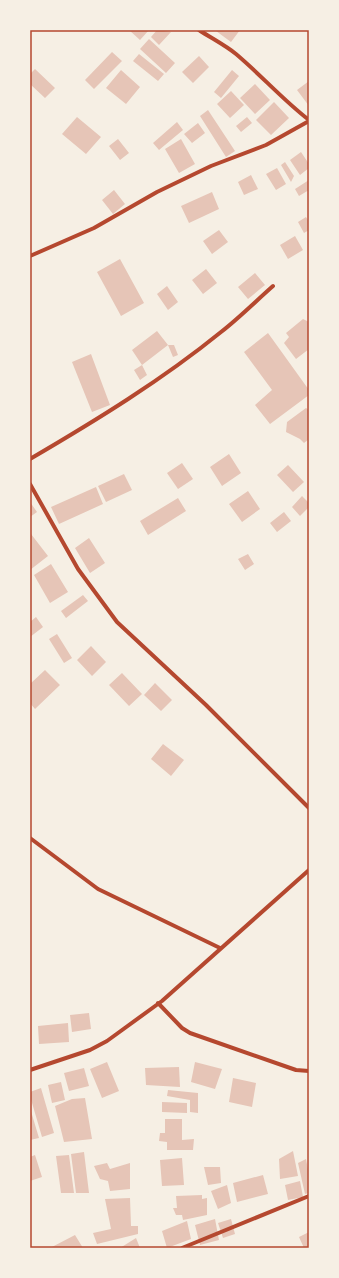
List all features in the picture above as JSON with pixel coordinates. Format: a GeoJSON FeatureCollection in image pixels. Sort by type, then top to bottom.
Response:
{"type":"FeatureCollection","features":[{"type":"Feature","properties":{"kind":"street"},"geometry":{"type":"LineString","coordinates":[[30,256],[94,228],[157,192],[211,166],[266,145],[309,120],[285,102],[261,76],[234,52],[199,30]]}},
{"type":"Feature","properties":{"kind":"street"},"geometry":{"type":"LineString","coordinates":[[30,459],[88,425],[182,361],[221,332],[274,286]]}},
{"type":"Feature","properties":{"kind":"street"},"geometry":{"type":"LineString","coordinates":[[30,484],[78,569],[117,622],[206,705],[309,808]]}},
{"type":"Feature","properties":{"kind":"street"},"geometry":{"type":"LineString","coordinates":[[30,838],[98,889],[220,948]]}},
{"type":"Feature","properties":{"kind":"street"},"geometry":{"type":"LineString","coordinates":[[30,1070],[90,1050],[107,1041],[158,1003],[309,870]]}},
{"type":"Feature","properties":{"kind":"street"},"geometry":{"type":"LineString","coordinates":[[158,1003],[182,1028],[202,1038],[296,1070],[309,1071]]}},
{"type":"Feature","properties":{"kind":"street"},"geometry":{"type":"LineString","coordinates":[[182,1248],[309,1196]]}},
{"type":"Feature","properties":{"kind":"building"},"geometry":{"type":"Polygon","coordinates":[[[129,30],[149,30],[140,40],[129,30]]]}},
{"type":"Feature","properties":{"kind":"building"},"geometry":{"type":"Polygon","coordinates":[[[157,30],[171,32],[159,45],[151,37],[157,30]]]}},
{"type":"Feature","properties":{"kind":"building"},"geometry":{"type":"Polygon","coordinates":[[[240,30],[231,42],[216,31],[240,30]]]}},
{"type":"Feature","properties":{"kind":"building"},"geometry":{"type":"Polygon","coordinates":[[[149,39],[175,63],[166,73],[140,49],[149,39]]]}},
{"type":"Feature","properties":{"kind":"building"},"geometry":{"type":"Polygon","coordinates":[[[112,52],[122,61],[94,89],[85,80],[112,52]]]}},
{"type":"Feature","properties":{"kind":"building"},"geometry":{"type":"Polygon","coordinates":[[[139,54],[164,74],[158,81],[133,61],[139,54]]]}},
{"type":"Feature","properties":{"kind":"building"},"geometry":{"type":"Polygon","coordinates":[[[199,56],[209,67],[193,83],[182,72],[199,56]]]}},
{"type":"Feature","properties":{"kind":"building"},"geometry":{"type":"Polygon","coordinates":[[[35,69],[55,88],[45,98],[30,84],[30,74],[35,69]]]}},
{"type":"Feature","properties":{"kind":"building"},"geometry":{"type":"Polygon","coordinates":[[[121,70],[140,87],[126,104],[106,88],[121,70]]]}},
{"type":"Feature","properties":{"kind":"building"},"geometry":{"type":"Polygon","coordinates":[[[232,70],[239,76],[221,98],[214,92],[232,70]]]}},
{"type":"Feature","properties":{"kind":"building"},"geometry":{"type":"Polygon","coordinates":[[[309,81],[309,106],[297,90],[309,81]]]}},
{"type":"Feature","properties":{"kind":"building"},"geometry":{"type":"Polygon","coordinates":[[[255,84],[270,100],[255,114],[240,98],[255,84]]]}},
{"type":"Feature","properties":{"kind":"building"},"geometry":{"type":"Polygon","coordinates":[[[231,91],[244,105],[230,118],[217,104],[231,91]]]}},
{"type":"Feature","properties":{"kind":"building"},"geometry":{"type":"Polygon","coordinates":[[[274,102],[289,118],[271,135],[256,120],[274,102]]]}},
{"type":"Feature","properties":{"kind":"building"},"geometry":{"type":"Polygon","coordinates":[[[208,110],[235,151],[226,157],[200,116],[208,110]]]}},
{"type":"Feature","properties":{"kind":"building"},"geometry":{"type":"Polygon","coordinates":[[[77,117],[101,137],[86,154],[62,134],[77,117]]]}},
{"type":"Feature","properties":{"kind":"building"},"geometry":{"type":"Polygon","coordinates":[[[247,117],[252,123],[241,132],[236,126],[247,117]]]}},
{"type":"Feature","properties":{"kind":"building"},"geometry":{"type":"Polygon","coordinates":[[[177,122],[183,130],[159,150],[153,143],[177,122]]]}},
{"type":"Feature","properties":{"kind":"building"},"geometry":{"type":"Polygon","coordinates":[[[198,123],[205,133],[192,143],[184,134],[198,123]]]}},
{"type":"Feature","properties":{"kind":"building"},"geometry":{"type":"Polygon","coordinates":[[[118,139],[129,153],[120,160],[109,146],[118,139]]]}},
{"type":"Feature","properties":{"kind":"building"},"geometry":{"type":"Polygon","coordinates":[[[181,139],[195,164],[179,173],[165,149],[181,139]]]}},
{"type":"Feature","properties":{"kind":"building"},"geometry":{"type":"Polygon","coordinates":[[[301,152],[309,164],[309,168],[300,175],[290,160],[301,152]]]}},
{"type":"Feature","properties":{"kind":"building"},"geometry":{"type":"Polygon","coordinates":[[[285,162],[294,176],[291,182],[281,165],[285,162]]]}},
{"type":"Feature","properties":{"kind":"building"},"geometry":{"type":"Polygon","coordinates":[[[277,168],[286,184],[276,190],[266,174],[277,168]]]}},
{"type":"Feature","properties":{"kind":"building"},"geometry":{"type":"Polygon","coordinates":[[[251,175],[258,189],[244,195],[238,182],[251,175]]]}},
{"type":"Feature","properties":{"kind":"building"},"geometry":{"type":"Polygon","coordinates":[[[309,180],[309,190],[299,196],[295,189],[309,180]]]}},
{"type":"Feature","properties":{"kind":"building"},"geometry":{"type":"Polygon","coordinates":[[[114,190],[125,204],[113,214],[102,200],[114,190]]]}},
{"type":"Feature","properties":{"kind":"building"},"geometry":{"type":"Polygon","coordinates":[[[212,192],[219,209],[189,223],[181,206],[212,192]]]}},
{"type":"Feature","properties":{"kind":"building"},"geometry":{"type":"Polygon","coordinates":[[[306,217],[309,222],[309,230],[304,233],[298,222],[306,217]]]}},
{"type":"Feature","properties":{"kind":"building"},"geometry":{"type":"Polygon","coordinates":[[[219,230],[228,242],[212,254],[203,241],[219,230]]]}},
{"type":"Feature","properties":{"kind":"building"},"geometry":{"type":"Polygon","coordinates":[[[295,236],[303,250],[288,259],[280,245],[295,236]]]}},
{"type":"Feature","properties":{"kind":"building"},"geometry":{"type":"Polygon","coordinates":[[[120,259],[144,303],[121,316],[97,272],[120,259]]]}},
{"type":"Feature","properties":{"kind":"building"},"geometry":{"type":"Polygon","coordinates":[[[206,269],[217,283],[203,294],[192,280],[206,269]]]}},
{"type":"Feature","properties":{"kind":"building"},"geometry":{"type":"Polygon","coordinates":[[[255,273],[265,285],[248,299],[238,287],[255,273]]]}},
{"type":"Feature","properties":{"kind":"building"},"geometry":{"type":"Polygon","coordinates":[[[167,286],[178,302],[168,310],[157,294],[167,286]]]}},
{"type":"Feature","properties":{"kind":"building"},"geometry":{"type":"Polygon","coordinates":[[[303,319],[309,322],[309,349],[296,359],[284,343],[289,337],[286,333],[303,319]]]}},
{"type":"Feature","properties":{"kind":"building"},"geometry":{"type":"Polygon","coordinates":[[[157,331],[168,345],[142,365],[132,350],[157,331]]]}},
{"type":"Feature","properties":{"kind":"building"},"geometry":{"type":"Polygon","coordinates":[[[268,333],[309,390],[309,395],[270,424],[255,405],[272,390],[244,352],[268,333]]]}},
{"type":"Feature","properties":{"kind":"building"},"geometry":{"type":"Polygon","coordinates":[[[168,345],[174,345],[178,355],[173,357],[168,345]]]}},
{"type":"Feature","properties":{"kind":"building"},"geometry":{"type":"Polygon","coordinates":[[[91,354],[110,405],[92,412],[72,362],[91,354]]]}},
{"type":"Feature","properties":{"kind":"building"},"geometry":{"type":"Polygon","coordinates":[[[142,365],[147,375],[140,380],[134,370],[142,365]]]}},
{"type":"Feature","properties":{"kind":"building"},"geometry":{"type":"Polygon","coordinates":[[[306,408],[309,410],[309,439],[304,443],[300,439],[286,432],[287,422],[306,408]]]}},
{"type":"Feature","properties":{"kind":"building"},"geometry":{"type":"Polygon","coordinates":[[[229,454],[241,473],[222,486],[210,467],[229,454]]]}},
{"type":"Feature","properties":{"kind":"building"},"geometry":{"type":"Polygon","coordinates":[[[182,463],[193,479],[178,489],[167,473],[182,463]]]}},
{"type":"Feature","properties":{"kind":"building"},"geometry":{"type":"Polygon","coordinates":[[[288,465],[304,482],[293,492],[277,475],[288,465]]]}},
{"type":"Feature","properties":{"kind":"building"},"geometry":{"type":"Polygon","coordinates":[[[124,474],[132,490],[106,502],[98,486],[124,474]]]}},
{"type":"Feature","properties":{"kind":"building"},"geometry":{"type":"Polygon","coordinates":[[[96,487],[103,504],[59,524],[51,507],[96,487]]]}},
{"type":"Feature","properties":{"kind":"building"},"geometry":{"type":"Polygon","coordinates":[[[248,491],[260,509],[242,522],[229,504],[248,491]]]}},
{"type":"Feature","properties":{"kind":"building"},"geometry":{"type":"Polygon","coordinates":[[[302,496],[309,503],[309,507],[300,516],[292,507],[302,496]]]}},
{"type":"Feature","properties":{"kind":"building"},"geometry":{"type":"Polygon","coordinates":[[[178,498],[186,511],[148,535],[140,521],[178,498]]]}},
{"type":"Feature","properties":{"kind":"building"},"geometry":{"type":"Polygon","coordinates":[[[30,502],[37,512],[30,517],[30,502]]]}},
{"type":"Feature","properties":{"kind":"building"},"geometry":{"type":"Polygon","coordinates":[[[284,512],[291,521],[277,532],[270,523],[284,512]]]}},
{"type":"Feature","properties":{"kind":"building"},"geometry":{"type":"Polygon","coordinates":[[[31,534],[48,556],[30,570],[30,535],[31,534]]]}},
{"type":"Feature","properties":{"kind":"building"},"geometry":{"type":"Polygon","coordinates":[[[89,538],[105,563],[90,573],[75,548],[89,538]]]}},
{"type":"Feature","properties":{"kind":"building"},"geometry":{"type":"Polygon","coordinates":[[[248,554],[254,564],[245,570],[238,559],[248,554]]]}},
{"type":"Feature","properties":{"kind":"building"},"geometry":{"type":"Polygon","coordinates":[[[51,564],[68,592],[50,603],[34,575],[51,564]]]}},
{"type":"Feature","properties":{"kind":"building"},"geometry":{"type":"Polygon","coordinates":[[[83,595],[88,601],[66,618],[61,611],[83,595]]]}},
{"type":"Feature","properties":{"kind":"building"},"geometry":{"type":"Polygon","coordinates":[[[36,617],[43,627],[30,637],[30,622],[36,617]]]}},
{"type":"Feature","properties":{"kind":"building"},"geometry":{"type":"Polygon","coordinates":[[[57,634],[72,658],[64,663],[49,639],[57,634]]]}},
{"type":"Feature","properties":{"kind":"building"},"geometry":{"type":"Polygon","coordinates":[[[91,646],[106,662],[92,676],[77,660],[91,646]]]}},
{"type":"Feature","properties":{"kind":"building"},"geometry":{"type":"Polygon","coordinates":[[[45,670],[60,685],[35,709],[30,703],[30,684],[45,670]]]}},
{"type":"Feature","properties":{"kind":"building"},"geometry":{"type":"Polygon","coordinates":[[[122,673],[142,694],[129,706],[109,685],[122,673]]]}},
{"type":"Feature","properties":{"kind":"building"},"geometry":{"type":"Polygon","coordinates":[[[155,683],[172,700],[161,711],[144,695],[155,683]]]}},
{"type":"Feature","properties":{"kind":"building"},"geometry":{"type":"Polygon","coordinates":[[[163,744],[184,760],[171,776],[151,759],[163,744]]]}},
{"type":"Feature","properties":{"kind":"building"},"geometry":{"type":"Polygon","coordinates":[[[89,1013],[91,1029],[72,1032],[70,1015],[89,1013]]]}},
{"type":"Feature","properties":{"kind":"building"},"geometry":{"type":"Polygon","coordinates":[[[68,1023],[69,1042],[39,1044],[38,1026],[68,1023]]]}},
{"type":"Feature","properties":{"kind":"building"},"geometry":{"type":"Polygon","coordinates":[[[107,1062],[119,1091],[102,1098],[90,1069],[107,1062]]]}},
{"type":"Feature","properties":{"kind":"building"},"geometry":{"type":"Polygon","coordinates":[[[195,1062],[222,1069],[215,1089],[191,1082],[195,1062]]]}},
{"type":"Feature","properties":{"kind":"building"},"geometry":{"type":"Polygon","coordinates":[[[179,1067],[180,1087],[146,1085],[145,1068],[179,1067]]]}},
{"type":"Feature","properties":{"kind":"building"},"geometry":{"type":"Polygon","coordinates":[[[84,1068],[89,1086],[69,1091],[64,1073],[84,1068]]]}},
{"type":"Feature","properties":{"kind":"building"},"geometry":{"type":"Polygon","coordinates":[[[233,1078],[256,1083],[252,1107],[229,1102],[233,1078]]]}},
{"type":"Feature","properties":{"kind":"building"},"geometry":{"type":"Polygon","coordinates":[[[61,1082],[65,1100],[52,1103],[48,1085],[61,1082]]]}},
{"type":"Feature","properties":{"kind":"building"},"geometry":{"type":"Polygon","coordinates":[[[41,1088],[54,1133],[42,1137],[30,1096],[30,1092],[41,1088]]]}},
{"type":"Feature","properties":{"kind":"building"},"geometry":{"type":"Polygon","coordinates":[[[168,1090],[198,1093],[198,1113],[190,1112],[190,1100],[167,1096],[168,1090]]]}},
{"type":"Feature","properties":{"kind":"building"},"geometry":{"type":"Polygon","coordinates":[[[85,1098],[92,1139],[64,1142],[55,1106],[72,1099],[85,1098]]]}},
{"type":"Feature","properties":{"kind":"building"},"geometry":{"type":"Polygon","coordinates":[[[162,1102],[187,1103],[187,1113],[162,1112],[162,1102]]]}},
{"type":"Feature","properties":{"kind":"building"},"geometry":{"type":"Polygon","coordinates":[[[30,1108],[39,1138],[30,1140],[30,1108]]]}},
{"type":"Feature","properties":{"kind":"building"},"geometry":{"type":"Polygon","coordinates":[[[165,1119],[182,1119],[182,1140],[194,1139],[193,1150],[167,1150],[167,1142],[159,1141],[160,1133],[165,1133],[165,1119]]]}},
{"type":"Feature","properties":{"kind":"building"},"geometry":{"type":"Polygon","coordinates":[[[293,1151],[298,1176],[280,1179],[279,1159],[293,1151]]]}},
{"type":"Feature","properties":{"kind":"building"},"geometry":{"type":"Polygon","coordinates":[[[84,1152],[89,1193],[76,1193],[71,1154],[84,1152]]]}},
{"type":"Feature","properties":{"kind":"building"},"geometry":{"type":"Polygon","coordinates":[[[35,1155],[42,1177],[30,1181],[30,1157],[35,1155]]]}},
{"type":"Feature","properties":{"kind":"building"},"geometry":{"type":"Polygon","coordinates":[[[69,1155],[74,1193],[61,1193],[56,1156],[69,1155]]]}},
{"type":"Feature","properties":{"kind":"building"},"geometry":{"type":"Polygon","coordinates":[[[182,1158],[184,1185],[162,1186],[160,1160],[182,1158]]]}},
{"type":"Feature","properties":{"kind":"building"},"geometry":{"type":"Polygon","coordinates":[[[306,1159],[309,1175],[309,1193],[305,1194],[298,1163],[306,1159]]]}},
{"type":"Feature","properties":{"kind":"building"},"geometry":{"type":"Polygon","coordinates":[[[107,1163],[110,1169],[130,1163],[130,1189],[110,1191],[108,1181],[100,1179],[94,1166],[107,1163]]]}},
{"type":"Feature","properties":{"kind":"building"},"geometry":{"type":"Polygon","coordinates":[[[204,1167],[220,1167],[221,1183],[208,1185],[204,1167]]]}},
{"type":"Feature","properties":{"kind":"building"},"geometry":{"type":"Polygon","coordinates":[[[263,1175],[268,1194],[237,1202],[233,1183],[263,1175]]]}},
{"type":"Feature","properties":{"kind":"building"},"geometry":{"type":"Polygon","coordinates":[[[300,1181],[303,1197],[288,1200],[285,1185],[300,1181]]]}},
{"type":"Feature","properties":{"kind":"building"},"geometry":{"type":"Polygon","coordinates":[[[227,1185],[231,1203],[218,1209],[211,1191],[227,1185]]]}},
{"type":"Feature","properties":{"kind":"building"},"geometry":{"type":"Polygon","coordinates":[[[202,1195],[202,1199],[207,1198],[207,1215],[183,1220],[182,1215],[176,1215],[173,1208],[177,1208],[176,1196],[202,1195]]]}},
{"type":"Feature","properties":{"kind":"building"},"geometry":{"type":"Polygon","coordinates":[[[130,1198],[131,1226],[138,1226],[138,1234],[97,1244],[93,1233],[111,1229],[105,1199],[130,1198]]]}},
{"type":"Feature","properties":{"kind":"building"},"geometry":{"type":"Polygon","coordinates":[[[215,1219],[219,1240],[200,1245],[195,1225],[215,1219]]]}},
{"type":"Feature","properties":{"kind":"building"},"geometry":{"type":"Polygon","coordinates":[[[231,1219],[235,1234],[223,1238],[218,1223],[231,1219]]]}},
{"type":"Feature","properties":{"kind":"building"},"geometry":{"type":"Polygon","coordinates":[[[187,1221],[191,1239],[167,1248],[162,1231],[187,1221]]]}},
{"type":"Feature","properties":{"kind":"building"},"geometry":{"type":"Polygon","coordinates":[[[309,1232],[309,1248],[304,1248],[299,1237],[309,1232]]]}},
{"type":"Feature","properties":{"kind":"building"},"geometry":{"type":"Polygon","coordinates":[[[75,1235],[83,1248],[50,1248],[75,1235]]]}},
{"type":"Feature","properties":{"kind":"building"},"geometry":{"type":"Polygon","coordinates":[[[136,1238],[140,1248],[120,1248],[136,1238]]]}}]}
